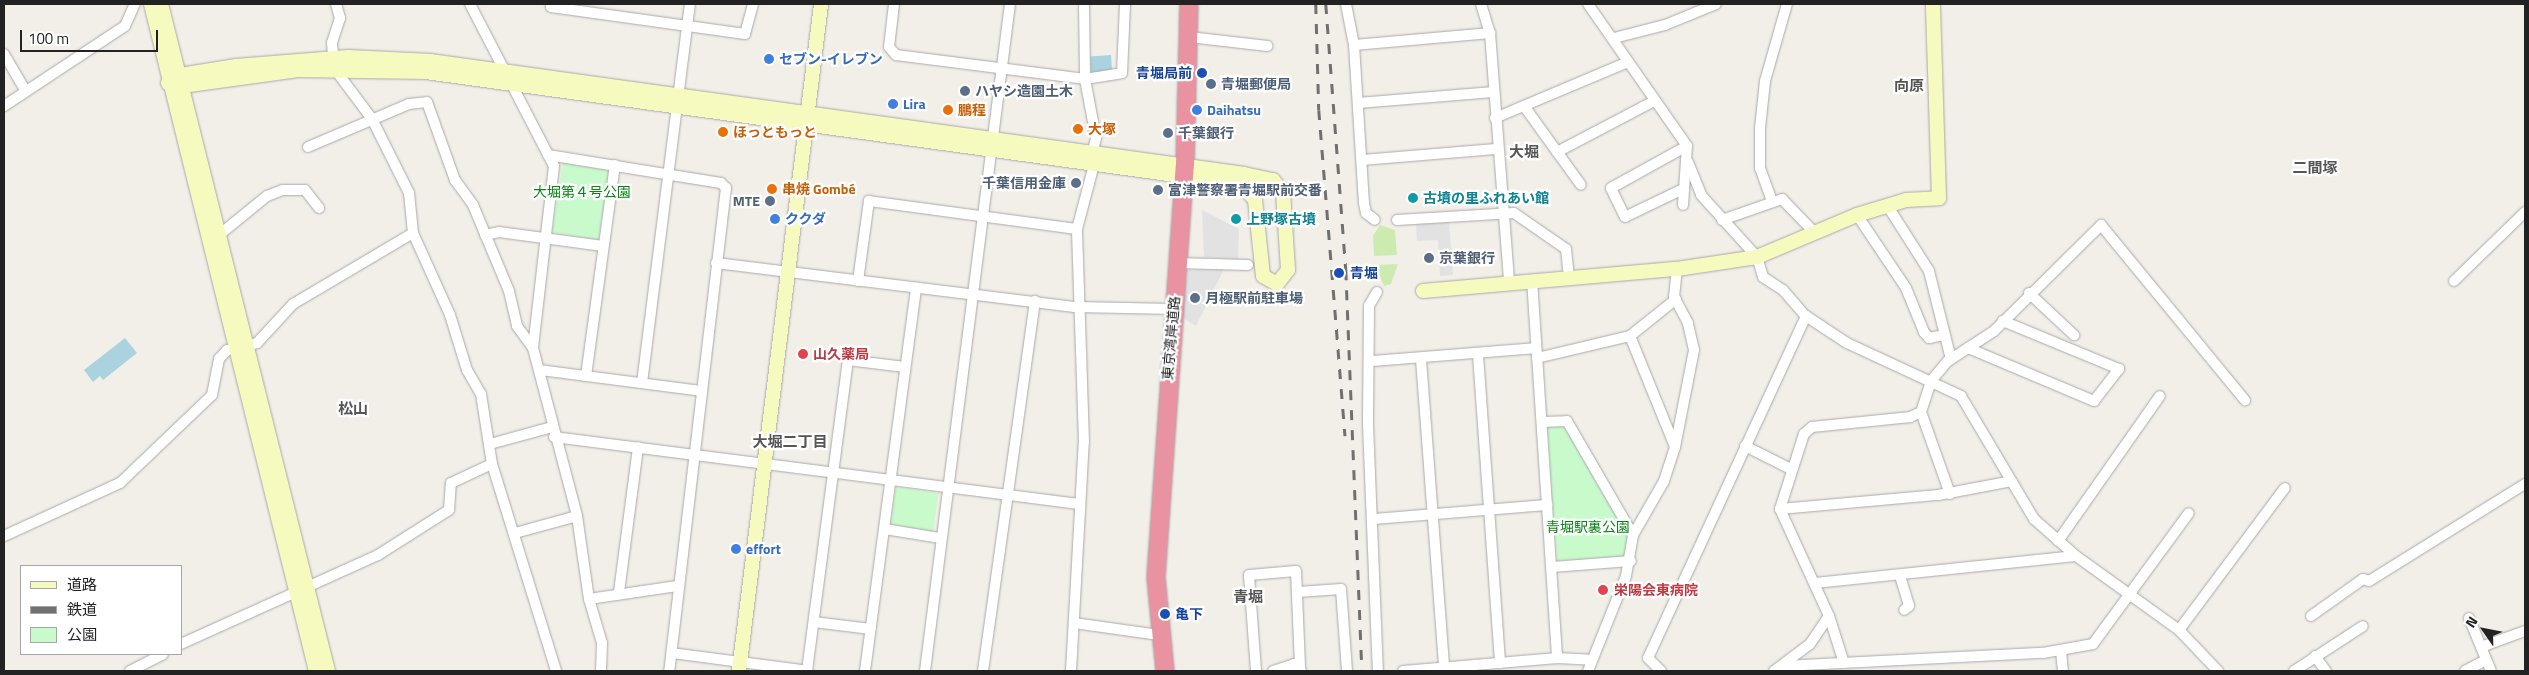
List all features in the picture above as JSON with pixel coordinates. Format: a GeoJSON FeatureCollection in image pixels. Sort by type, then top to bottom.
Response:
{"type":"FeatureCollection","features":[{"type":"Feature","properties":{"kind":"highway","name":"東京湾岸道路"},"geometry":{"type":"LineString","coordinates":[[1166,671],[1159,635],[1156,578],[1185,171],[1189,4]]}},
{"type":"Feature","properties":{"kind":"street"},"geometry":{"type":"LineString","coordinates":[[4,106],[25,90],[125,26],[135,4]]}},
{"type":"Feature","properties":{"kind":"street"},"geometry":{"type":"LineString","coordinates":[[151,4],[177,82],[219,235],[240,346]]}},
{"type":"Feature","properties":{"kind":"street"},"geometry":{"type":"LineString","coordinates":[[162,4],[177,82],[240,346],[303,591],[328,671]]}},
{"type":"Feature","properties":{"kind":"street"},"geometry":{"type":"LineString","coordinates":[[336,4],[340,18],[333,63],[372,120],[410,193],[412,233],[450,315],[467,370],[481,394],[492,464],[515,533],[556,671]]}},
{"type":"Feature","properties":{"kind":"street"},"geometry":{"type":"LineString","coordinates":[[470,4],[510,77],[554,166],[533,348]]}},
{"type":"Feature","properties":{"kind":"street"},"geometry":{"type":"LineString","coordinates":[[552,4],[552,7],[745,34],[750,31],[753,4]]}},
{"type":"Feature","properties":{"kind":"street"},"geometry":{"type":"LineString","coordinates":[[642,383],[690,4]]}},
{"type":"Feature","properties":{"kind":"street"},"geometry":{"type":"LineString","coordinates":[[739,667],[761,465],[808,118],[821,4]]}},
{"type":"Feature","properties":{"kind":"street"},"geometry":{"type":"LineString","coordinates":[[894,4],[888,47],[896,55],[1085,79],[1122,73],[1125,4]]}},
{"type":"Feature","properties":{"kind":"street"},"geometry":{"type":"LineString","coordinates":[[925,671],[940,538],[1004,68],[1010,4]]}},
{"type":"Feature","properties":{"kind":"street"},"geometry":{"type":"LineString","coordinates":[[1070,671],[1074,624],[1084,381],[1076,307],[1077,229],[1094,156],[1096,138],[1085,79],[1084,4]]}},
{"type":"Feature","properties":{"kind":"street"},"geometry":{"type":"LineString","coordinates":[[1346,4],[1354,44],[1366,213],[1375,220]]}},
{"type":"Feature","properties":{"kind":"street"},"geometry":{"type":"LineString","coordinates":[[1480,4],[1490,33],[1500,211],[1509,282]]}},
{"type":"Feature","properties":{"kind":"street"},"geometry":{"type":"LineString","coordinates":[[1588,4],[1614,38],[1626,62],[1687,146],[1688,162],[1683,188],[1683,205]]}},
{"type":"Feature","properties":{"kind":"street"},"geometry":{"type":"LineString","coordinates":[[1614,38],[1665,25],[1716,4]]}},
{"type":"Feature","properties":{"kind":"street"},"geometry":{"type":"LineString","coordinates":[[1772,201],[1760,168],[1760,128],[1765,81],[1787,4]]}},
{"type":"Feature","properties":{"kind":"street"},"geometry":{"type":"LineString","coordinates":[[1423,291],[1532,280],[1677,269],[1757,257],[1857,215],[1887,205],[1939,198],[1933,4]]}},
{"type":"Feature","properties":{"kind":"street"},"geometry":{"type":"LineString","coordinates":[[1354,44],[1490,33]]}},
{"type":"Feature","properties":{"kind":"street"},"geometry":{"type":"LineString","coordinates":[[1189,37],[1267,46]]}},
{"type":"Feature","properties":{"kind":"street"},"geometry":{"type":"LineString","coordinates":[[4,54],[25,90]]}},
{"type":"Feature","properties":{"kind":"street"},"geometry":{"type":"LineString","coordinates":[[1495,118],[1626,62]]}},
{"type":"Feature","properties":{"kind":"street"},"geometry":{"type":"LineString","coordinates":[[177,82],[333,63],[426,72],[510,77],[994,144],[1094,156],[1185,171],[1241,184],[1252,194],[1263,276],[1271,284],[1281,282],[1288,264],[1279,184],[1244,174],[1185,171]]}},
{"type":"Feature","properties":{"kind":"street"},"geometry":{"type":"LineString","coordinates":[[1358,103],[1494,92]]}},
{"type":"Feature","properties":{"kind":"street"},"geometry":{"type":"LineString","coordinates":[[308,147],[419,101],[427,102],[452,173],[485,235],[509,291],[517,326],[533,348],[540,370],[553,432],[577,516],[589,599],[602,643],[601,671]]}},
{"type":"Feature","properties":{"kind":"street"},"geometry":{"type":"LineString","coordinates":[[1557,152],[1654,101]]}},
{"type":"Feature","properties":{"kind":"street"},"geometry":{"type":"LineString","coordinates":[[1524,106],[1581,185]]}},
{"type":"Feature","properties":{"kind":"street"},"geometry":{"type":"LineString","coordinates":[[1683,188],[1625,217],[1611,188],[1687,146]]}},
{"type":"Feature","properties":{"kind":"street"},"geometry":{"type":"LineString","coordinates":[[1362,160],[1496,149]]}},
{"type":"Feature","properties":{"kind":"street"},"geometry":{"type":"LineString","coordinates":[[548,154],[724,184],[702,391],[676,586],[672,653],[669,671]]}},
{"type":"Feature","properties":{"kind":"street"},"geometry":{"type":"LineString","coordinates":[[1688,162],[1701,194],[1722,220],[1757,257],[1764,277],[1783,290],[1806,316],[1882,362],[1931,381],[1961,396],[2034,519],[2076,556],[2179,630],[2218,671]]}},
{"type":"Feature","properties":{"kind":"street"},"geometry":{"type":"LineString","coordinates":[[586,376],[615,166]]}},
{"type":"Feature","properties":{"kind":"street"},"geometry":{"type":"LineString","coordinates":[[219,235],[267,196],[284,190],[305,190],[319,208]]}},
{"type":"Feature","properties":{"kind":"street"},"geometry":{"type":"LineString","coordinates":[[1722,220],[1782,199],[1815,233]]}},
{"type":"Feature","properties":{"kind":"street"},"geometry":{"type":"LineString","coordinates":[[858,281],[869,201],[1077,229]]}},
{"type":"Feature","properties":{"kind":"street"},"geometry":{"type":"LineString","coordinates":[[1887,205],[1929,271],[1951,359]]}},
{"type":"Feature","properties":{"kind":"street"},"geometry":{"type":"LineString","coordinates":[[1397,220],[1500,211],[1514,213],[1566,249],[1569,277]]}},
{"type":"Feature","properties":{"kind":"street"},"geometry":{"type":"LineString","coordinates":[[2454,281],[2525,212]]}},
{"type":"Feature","properties":{"kind":"street"},"geometry":{"type":"LineString","coordinates":[[1857,215],[1906,288],[1924,332],[1929,338],[1945,335]]}},
{"type":"Feature","properties":{"kind":"street"},"geometry":{"type":"LineString","coordinates":[[1950,494],[1921,412],[1931,381],[1951,359],[2003,321],[2029,293],[2100,225],[2245,400]]}},
{"type":"Feature","properties":{"kind":"street"},"geometry":{"type":"LineString","coordinates":[[485,235],[499,232],[603,246]]}},
{"type":"Feature","properties":{"kind":"street"},"geometry":{"type":"LineString","coordinates":[[4,536],[120,483],[212,395],[219,359],[240,346],[257,343],[293,304],[412,233]]}},
{"type":"Feature","properties":{"kind":"street"},"geometry":{"type":"LineString","coordinates":[[716,263],[974,293],[1076,307],[1174,309]]}},
{"type":"Feature","properties":{"kind":"street"},"geometry":{"type":"LineString","coordinates":[[1178,263],[1248,265]]}},
{"type":"Feature","properties":{"kind":"street"},"geometry":{"type":"LineString","coordinates":[[1588,671],[1631,561],[1634,535],[1664,481],[1674,448],[1694,350],[1688,323],[1676,299],[1677,269]]}},
{"type":"Feature","properties":{"kind":"street"},"geometry":{"type":"LineString","coordinates":[[1532,280],[1557,658]]}},
{"type":"Feature","properties":{"kind":"street"},"geometry":{"type":"LineString","coordinates":[[865,671],[892,480],[916,287]]}},
{"type":"Feature","properties":{"kind":"street"},"geometry":{"type":"LineString","coordinates":[[1378,292],[1369,306],[1373,519],[1372,596],[1378,671]]}},
{"type":"Feature","properties":{"kind":"street"},"geometry":{"type":"LineString","coordinates":[[2029,293],[2074,334]]}},
{"type":"Feature","properties":{"kind":"street"},"geometry":{"type":"LineString","coordinates":[[1371,361],[1536,353],[1630,336],[1676,299]]}},
{"type":"Feature","properties":{"kind":"street"},"geometry":{"type":"LineString","coordinates":[[983,671],[1005,496],[1035,301]]}},
{"type":"Feature","properties":{"kind":"street"},"geometry":{"type":"LineString","coordinates":[[1661,671],[1648,658],[1806,316]]}},
{"type":"Feature","properties":{"kind":"street"},"geometry":{"type":"LineString","coordinates":[[1968,348],[2094,400],[2119,369],[2003,321]]}},
{"type":"Feature","properties":{"kind":"street"},"geometry":{"type":"LineString","coordinates":[[1630,336],[1674,448]]}},
{"type":"Feature","properties":{"kind":"street"},"geometry":{"type":"LineString","coordinates":[[1478,355],[1500,663]]}},
{"type":"Feature","properties":{"kind":"street"},"geometry":{"type":"LineString","coordinates":[[1421,359],[1444,667]]}},
{"type":"Feature","properties":{"kind":"street"},"geometry":{"type":"LineString","coordinates":[[672,653],[739,667],[808,671],[836,472],[848,360],[905,367]]}},
{"type":"Feature","properties":{"kind":"street"},"geometry":{"type":"LineString","coordinates":[[540,370],[702,391]]}},
{"type":"Feature","properties":{"kind":"street"},"geometry":{"type":"LineString","coordinates":[[2058,541],[2160,396]]}},
{"type":"Feature","properties":{"kind":"street"},"geometry":{"type":"LineString","coordinates":[[1844,663],[1829,616],[1780,509],[1789,468],[1804,434],[1812,427],[1910,417],[1921,412]]}},
{"type":"Feature","properties":{"kind":"street"},"geometry":{"type":"LineString","coordinates":[[1542,422],[1567,421],[1634,535]]}},
{"type":"Feature","properties":{"kind":"street"},"geometry":{"type":"LineString","coordinates":[[490,444],[553,432],[694,456],[836,472],[1005,496],[1079,504]]}},
{"type":"Feature","properties":{"kind":"street"},"geometry":{"type":"LineString","coordinates":[[1745,446],[1789,468]]}},
{"type":"Feature","properties":{"kind":"street"},"geometry":{"type":"LineString","coordinates":[[619,592],[638,447]]}},
{"type":"Feature","properties":{"kind":"street"},"geometry":{"type":"LineString","coordinates":[[182,644],[303,591],[378,555],[449,510],[451,483],[492,464]]}},
{"type":"Feature","properties":{"kind":"street"},"geometry":{"type":"LineString","coordinates":[[1780,509],[1950,494],[2012,481]]}},
{"type":"Feature","properties":{"kind":"street"},"geometry":{"type":"LineString","coordinates":[[2311,616],[2363,579],[2369,581],[2525,484]]}},
{"type":"Feature","properties":{"kind":"street"},"geometry":{"type":"LineString","coordinates":[[2179,630],[2285,488]]}},
{"type":"Feature","properties":{"kind":"street"},"geometry":{"type":"LineString","coordinates":[[1373,519],[1547,505]]}},
{"type":"Feature","properties":{"kind":"street"},"geometry":{"type":"LineString","coordinates":[[1778,669],[1844,663],[2061,650],[2093,644],[2128,593],[2189,512]]}},
{"type":"Feature","properties":{"kind":"street"},"geometry":{"type":"LineString","coordinates":[[515,533],[577,516]]}},
{"type":"Feature","properties":{"kind":"street"},"geometry":{"type":"LineString","coordinates":[[885,529],[940,538]]}},
{"type":"Feature","properties":{"kind":"street"},"geometry":{"type":"LineString","coordinates":[[1814,583],[1900,576],[2076,556]]}},
{"type":"Feature","properties":{"kind":"street"},"geometry":{"type":"LineString","coordinates":[[1552,568],[1631,561]]}},
{"type":"Feature","properties":{"kind":"street"},"geometry":{"type":"LineString","coordinates":[[1256,671],[1249,575],[1296,571],[1301,670],[1287,665],[1273,671]]}},
{"type":"Feature","properties":{"kind":"street"},"geometry":{"type":"LineString","coordinates":[[1900,576],[1910,606],[1904,610]]}},
{"type":"Feature","properties":{"kind":"street"},"geometry":{"type":"LineString","coordinates":[[589,599],[619,592],[676,586]]}},
{"type":"Feature","properties":{"kind":"street"},"geometry":{"type":"LineString","coordinates":[[1298,592],[1341,589],[1347,671]]}},
{"type":"Feature","properties":{"kind":"street"},"geometry":{"type":"LineString","coordinates":[[303,591],[316,671]]}},
{"type":"Feature","properties":{"kind":"street"},"geometry":{"type":"LineString","coordinates":[[1778,669],[1810,644],[1829,616]]}},
{"type":"Feature","properties":{"kind":"street"},"geometry":{"type":"LineString","coordinates":[[2469,618],[2491,671]]}},
{"type":"Feature","properties":{"kind":"street"},"geometry":{"type":"LineString","coordinates":[[814,622],[871,629]]}},
{"type":"Feature","properties":{"kind":"street"},"geometry":{"type":"LineString","coordinates":[[1074,624],[1159,635]]}},
{"type":"Feature","properties":{"kind":"street"},"geometry":{"type":"LineString","coordinates":[[2294,671],[2363,626]]}},
{"type":"Feature","properties":{"kind":"street"},"geometry":{"type":"LineString","coordinates":[[2481,646],[2525,631]]}},
{"type":"Feature","properties":{"kind":"street"},"geometry":{"type":"LineString","coordinates":[[2061,650],[2063,671]]}},
{"type":"Feature","properties":{"kind":"street"},"geometry":{"type":"LineString","coordinates":[[130,671],[161,655]]}},
{"type":"Feature","properties":{"kind":"street"},"geometry":{"type":"LineString","coordinates":[[2315,656],[2326,671]]}},
{"type":"Feature","properties":{"kind":"street"},"geometry":{"type":"LineString","coordinates":[[1403,671],[1557,658],[1592,660]]}},
{"type":"Feature","properties":{"kind":"street"},"geometry":{"type":"LineString","coordinates":[[2465,671],[2486,660]]}},
{"type":"Feature","properties":{"kind":"green space","name":"大堀第４号公園"},"geometry":{"type":"Polygon","coordinates":[[[563,162],[608,168],[611,172],[598,240],[552,232],[563,162]]]}},
{"type":"Feature","properties":{"kind":"green space"},"geometry":{"type":"Polygon","coordinates":[[[1380,225],[1395,230],[1397,255],[1374,256],[1373,236],[1380,225]]]}},
{"type":"Feature","properties":{"kind":"green space"},"geometry":{"type":"Polygon","coordinates":[[[1398,264],[1391,284],[1384,286],[1375,265],[1398,264]]]}},
{"type":"Feature","properties":{"kind":"green space","name":"青堀駅裏公園"},"geometry":{"type":"Polygon","coordinates":[[[1566,423],[1631,537],[1628,557],[1558,564],[1544,425],[1566,423]]]}},
{"type":"Feature","properties":{"kind":"green space"},"geometry":{"type":"Polygon","coordinates":[[[896,487],[939,493],[933,533],[890,527],[896,487]]]}},
{"type":"Feature","properties":{"kind":"shaded area"},"geometry":{"type":"Polygon","coordinates":[[[1202,210],[1239,229],[1238,259],[1204,257],[1202,210]]]}},
{"type":"Feature","properties":{"kind":"shaded area"},"geometry":{"type":"Polygon","coordinates":[[[1449,221],[1453,275],[1440,276],[1438,240],[1417,241],[1416,223],[1449,221]]]}},
{"type":"Feature","properties":{"kind":"shaded area","name":"月極駅前駐車場"},"geometry":{"type":"Polygon","coordinates":[[[1224,269],[1196,326],[1180,316],[1188,270],[1224,269]]]}},
{"type":"Feature","properties":{"kind":"water"},"geometry":{"type":"Polygon","coordinates":[[[1111,55],[1112,71],[1091,72],[1090,56],[1111,55]]]}},
{"type":"Feature","properties":{"kind":"water"},"geometry":{"type":"Polygon","coordinates":[[[125,338],[137,353],[103,380],[100,376],[93,382],[84,370],[125,338]]]}},
{"type":"Feature","properties":{"kind":"railway"},"geometry":{"type":"LineString","coordinates":[[1316,4],[1319,110],[1345,436]]}},
{"type":"Feature","properties":{"kind":"railway"},"geometry":{"type":"LineString","coordinates":[[1326,4],[1346,270],[1362,671]]}},
{"type":"Feature","properties":{"kind":"place","name":"セブン-イレブン"},"geometry":{"type":"Point","coordinates":[769,59]}},
{"type":"Feature","properties":{"kind":"place","name":"青堀局前"},"geometry":{"type":"Point","coordinates":[1202,73]}},
{"type":"Feature","properties":{"kind":"place","name":"青堀郵便局"},"geometry":{"type":"Point","coordinates":[1211,84]}},
{"type":"Feature","properties":{"kind":"place","name":"ハヤシ造園土木"},"geometry":{"type":"Point","coordinates":[965,91]}},
{"type":"Feature","properties":{"kind":"place","name":"Lira"},"geometry":{"type":"Point","coordinates":[893,104]}},
{"type":"Feature","properties":{"kind":"place","name":"鵬程"},"geometry":{"type":"Point","coordinates":[948,110]}},
{"type":"Feature","properties":{"kind":"place","name":"Daihatsu"},"geometry":{"type":"Point","coordinates":[1197,110]}},
{"type":"Feature","properties":{"kind":"place","name":"大塚"},"geometry":{"type":"Point","coordinates":[1078,129]}},
{"type":"Feature","properties":{"kind":"place","name":"ほっともっと"},"geometry":{"type":"Point","coordinates":[723,132]}},
{"type":"Feature","properties":{"kind":"place","name":"千葉銀行"},"geometry":{"type":"Point","coordinates":[1168,133]}},
{"type":"Feature","properties":{"kind":"place","name":"千葉信用金庫"},"geometry":{"type":"Point","coordinates":[1076,183]}},
{"type":"Feature","properties":{"kind":"place","name":"串焼 Gombé"},"geometry":{"type":"Point","coordinates":[772,189]}},
{"type":"Feature","properties":{"kind":"place","name":"富津警察署青堀駅前交番"},"geometry":{"type":"Point","coordinates":[1158,190]}},
{"type":"Feature","properties":{"kind":"place","name":"古墳の里ふれあい館"},"geometry":{"type":"Point","coordinates":[1413,198]}},
{"type":"Feature","properties":{"kind":"place","name":"MTE"},"geometry":{"type":"Point","coordinates":[770,201]}},
{"type":"Feature","properties":{"kind":"place","name":"ククダ"},"geometry":{"type":"Point","coordinates":[775,219]}},
{"type":"Feature","properties":{"kind":"place","name":"上野塚古墳"},"geometry":{"type":"Point","coordinates":[1236,219]}},
{"type":"Feature","properties":{"kind":"place","name":"京葉銀行"},"geometry":{"type":"Point","coordinates":[1429,258]}},
{"type":"Feature","properties":{"kind":"place","name":"青堀"},"geometry":{"type":"Point","coordinates":[1339,273]}},
{"type":"Feature","properties":{"kind":"place","name":"月極駅前駐車場"},"geometry":{"type":"Point","coordinates":[1195,298]}},
{"type":"Feature","properties":{"kind":"place","name":"山久薬局"},"geometry":{"type":"Point","coordinates":[803,354]}},
{"type":"Feature","properties":{"kind":"place","name":"effort"},"geometry":{"type":"Point","coordinates":[736,549]}},
{"type":"Feature","properties":{"kind":"place","name":"栄陽会東病院"},"geometry":{"type":"Point","coordinates":[1603,590]}},
{"type":"Feature","properties":{"kind":"place","name":"亀下"},"geometry":{"type":"Point","coordinates":[1165,614]}},
{"type":"Feature","properties":{"kind":"district","name":"向原"},"geometry":{"type":"Point","coordinates":[1909,86]}},
{"type":"Feature","properties":{"kind":"district","name":"大堀"},"geometry":{"type":"Point","coordinates":[1524,152]}},
{"type":"Feature","properties":{"kind":"district","name":"二間塚"},"geometry":{"type":"Point","coordinates":[2315,168]}},
{"type":"Feature","properties":{"kind":"district","name":"松山"},"geometry":{"type":"Point","coordinates":[353,409]}},
{"type":"Feature","properties":{"kind":"district","name":"大堀二丁目"},"geometry":{"type":"Point","coordinates":[790,442]}},
{"type":"Feature","properties":{"kind":"district","name":"青堀"},"geometry":{"type":"Point","coordinates":[1248,597]}}]}
